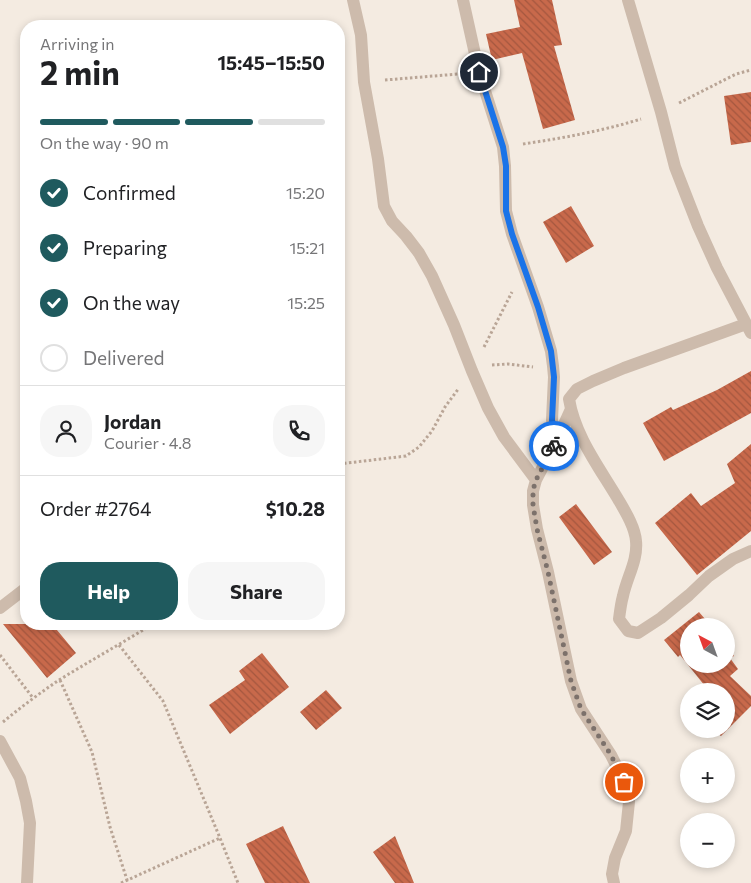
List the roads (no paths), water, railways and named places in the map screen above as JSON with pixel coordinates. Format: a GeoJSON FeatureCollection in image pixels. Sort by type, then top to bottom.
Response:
{"type":"FeatureCollection","features":[{"type":"Feature","properties":{"kind":"street"},"geometry":{"type":"LineString","coordinates":[[353,0],[361,35],[364,82],[378,159],[384,206],[392,221],[419,253],[432,276],[473,368],[488,408],[504,437],[536,480]]}},
{"type":"Feature","properties":{"kind":"street"},"geometry":{"type":"LineString","coordinates":[[462,0],[479,72],[503,147],[506,166],[506,211],[551,351],[554,377],[552,420],[556,442]]}},
{"type":"Feature","properties":{"kind":"street"},"geometry":{"type":"LineString","coordinates":[[628,0],[675,167],[717,268],[749,328],[624,368],[577,389],[569,399],[581,436],[628,516],[636,539],[636,558],[622,597],[619,619],[628,631],[638,633],[661,618],[709,576],[733,559],[751,551]]}},
{"type":"Feature","properties":{"kind":"street"},"geometry":{"type":"LineString","coordinates":[[571,409],[536,480],[533,490],[533,505],[571,681],[581,709],[611,755],[624,782],[629,802],[626,831],[615,858],[612,874],[614,883]]}},
{"type":"Feature","properties":{"kind":"street"},"geometry":{"type":"LineString","coordinates":[[0,608],[20,593]]}},
{"type":"Feature","properties":{"kind":"street"},"geometry":{"type":"LineString","coordinates":[[0,741],[20,778],[26,801],[30,823],[27,883]]}}]}
